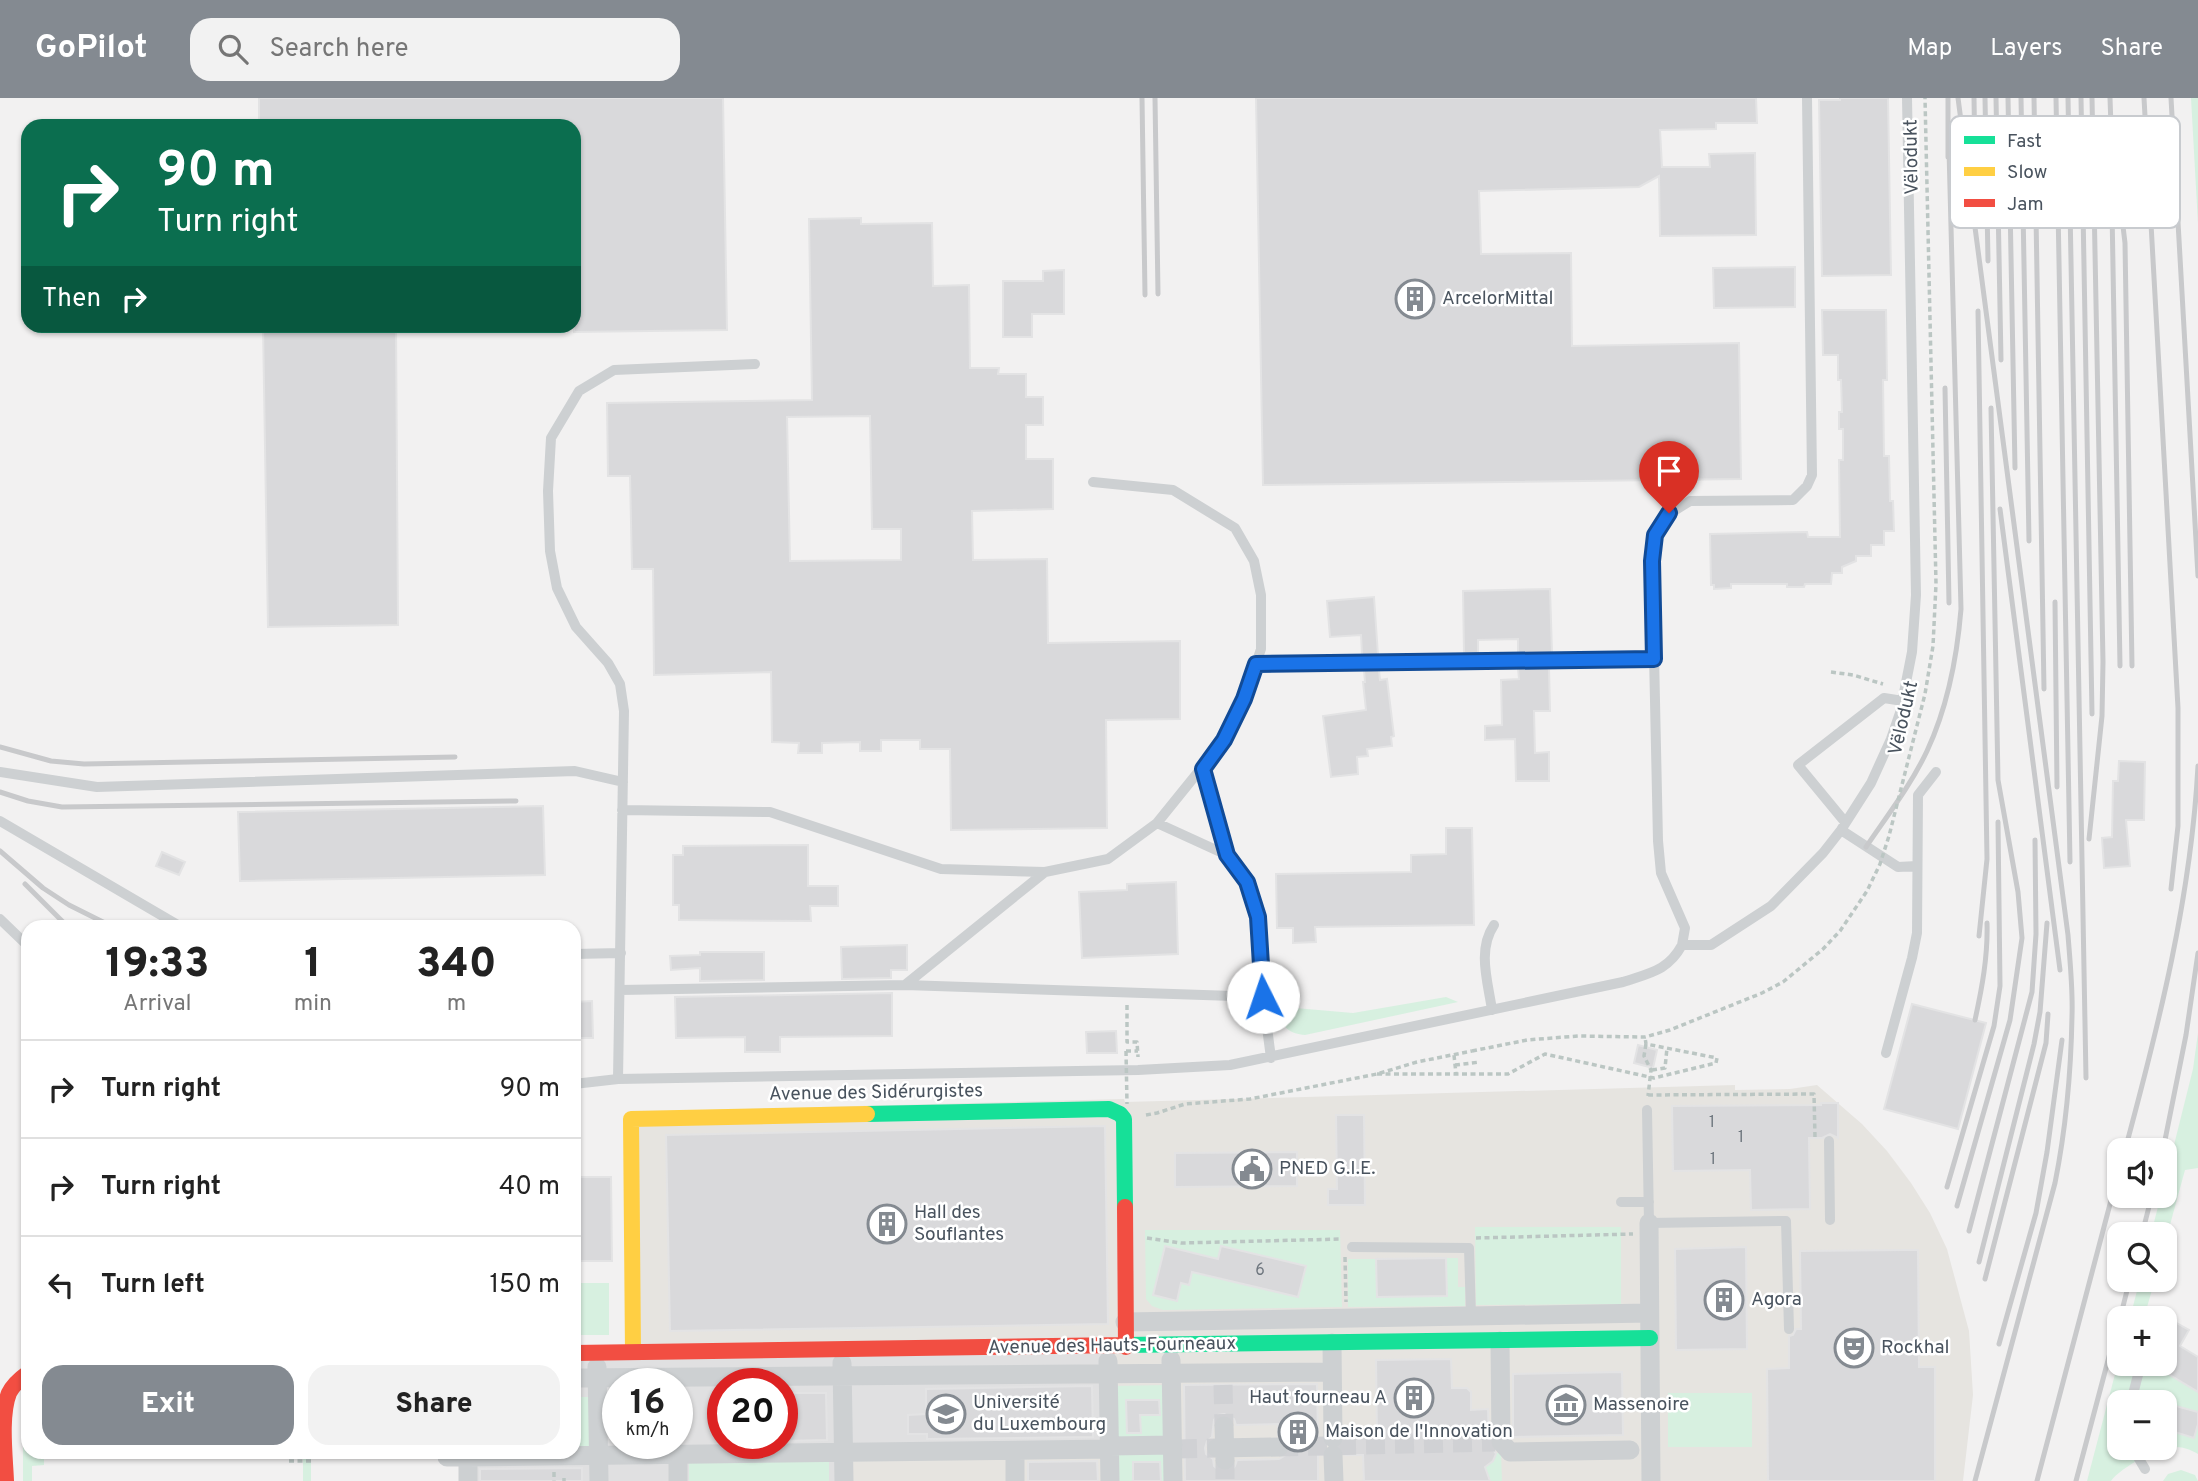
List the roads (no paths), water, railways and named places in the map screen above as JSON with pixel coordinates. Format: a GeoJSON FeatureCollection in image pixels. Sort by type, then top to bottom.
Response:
{"type":"FeatureCollection","features":[{"type":"Feature","properties":{"kind":"street","name":"Avenue des Sidérurgistes"},"geometry":{"type":"LineString","coordinates":[[633,1352],[631,1119],[1109,1109],[1120,1114],[1125,1112],[1125,1322]]}},
{"type":"Feature","properties":{"kind":"street"},"geometry":{"type":"LineString","coordinates":[[1649,1228],[1651,1481]]}},
{"type":"Feature","properties":{"kind":"street","name":"Avenue des Hauts-Fourneaux"},"geometry":{"type":"LineString","coordinates":[[1125,1322],[1649,1313]]}},
{"type":"Feature","properties":{"kind":"street"},"geometry":{"type":"LineString","coordinates":[[1110,1481],[1108,1374],[1125,1322]]}},
{"type":"Feature","properties":{"kind":"street","name":"Avenue des Hauts-Fourneaux"},"geometry":{"type":"LineString","coordinates":[[581,1353],[1650,1339]]}},
{"type":"Feature","properties":{"kind":"street"},"geometry":{"type":"LineString","coordinates":[[1500,1341],[1498,1442],[1510,1452],[1630,1450]]}},
{"type":"Feature","properties":{"kind":"street"},"geometry":{"type":"LineString","coordinates":[[1332,1343],[1334,1481]]}},
{"type":"Feature","properties":{"kind":"street"},"geometry":{"type":"LineString","coordinates":[[1171,1346],[1173,1481]]}},
{"type":"Feature","properties":{"kind":"street"},"geometry":{"type":"LineString","coordinates":[[842,1349],[844,1481]]}},
{"type":"Feature","properties":{"kind":"street"},"geometry":{"type":"LineString","coordinates":[[597,1353],[598,1481]]}},
{"type":"Feature","properties":{"kind":"street","name":"Avenue des Hauts-Fourneaux"},"geometry":{"type":"LineString","coordinates":[[581,1378],[1171,1373],[1223,1379],[1332,1372]]}},
{"type":"Feature","properties":{"kind":"street"},"geometry":{"type":"LineString","coordinates":[[6,1481],[5,1409],[9,1393],[21,1377]]}},
{"type":"Feature","properties":{"kind":"street"},"geometry":{"type":"LineString","coordinates":[[1224,1426],[1222,1452],[1279,1447]]}},
{"type":"Feature","properties":{"kind":"street"},"geometry":{"type":"LineString","coordinates":[[693,1455],[1174,1447]]}},
{"type":"Feature","properties":{"kind":"street"},"geometry":{"type":"LineString","coordinates":[[1015,1451],[1015,1481]]}},
{"type":"Feature","properties":{"kind":"street"},"geometry":{"type":"LineString","coordinates":[[581,1456],[602,1456]]}},
{"type":"Feature","properties":{"kind":"street"},"geometry":{"type":"LineString","coordinates":[[468,1459],[468,1481]]}},
{"type":"Feature","properties":{"kind":"street"},"geometry":{"type":"LineString","coordinates":[[678,1459],[678,1481]]}},
{"type":"Feature","properties":{"kind":"lane"},"geometry":{"type":"LineString","coordinates":[[581,1083],[618,1079],[1138,1070],[1230,1065],[1623,982],[1665,967],[1675,958],[1682,945],[1685,929],[1661,873],[1658,841],[1652,561],[1655,535],[1669,513],[1690,501],[1793,500],[1807,486],[1812,475],[1807,98]]}},
{"type":"Feature","properties":{"kind":"lane"},"geometry":{"type":"LineString","coordinates":[[1682,945],[1711,945],[1771,906],[1823,853],[1871,783],[1891,738],[1903,701],[1912,652],[1916,595],[1906,98]]}},
{"type":"Feature","properties":{"kind":"lane"},"geometry":{"type":"LineString","coordinates":[[618,1079],[624,711],[620,684],[608,663],[576,628],[557,588],[550,539],[548,491],[551,438],[579,391],[614,370],[755,364]]}},
{"type":"Feature","properties":{"kind":"lane"},"geometry":{"type":"LineString","coordinates":[[622,810],[770,812],[941,869],[1045,872],[1108,859],[1157,823],[1224,740],[1244,699],[1261,649],[1261,595],[1254,561],[1235,527],[1173,490],[1093,482]]}},
{"type":"Feature","properties":{"kind":"lane"},"geometry":{"type":"LineString","coordinates":[[1256,664],[1654,659]]}},
{"type":"Feature","properties":{"kind":"lane"},"geometry":{"type":"LineString","coordinates":[[1903,701],[1884,698],[1798,765],[1843,826],[1898,867],[1917,866]]}},
{"type":"Feature","properties":{"kind":"lane"},"geometry":{"type":"LineString","coordinates":[[1203,769],[1227,855],[1247,882],[1258,917],[1263,997],[1271,1058]]}},
{"type":"Feature","properties":{"kind":"lane"},"geometry":{"type":"LineString","coordinates":[[0,772],[97,787],[575,771],[623,782]]}},
{"type":"Feature","properties":{"kind":"lane"},"geometry":{"type":"LineString","coordinates":[[1886,1054],[1917,933],[1918,795],[1936,772]]}},
{"type":"Feature","properties":{"kind":"lane"},"geometry":{"type":"LineString","coordinates":[[0,821],[169,920]]}},
{"type":"Feature","properties":{"kind":"lane"},"geometry":{"type":"LineString","coordinates":[[1157,823],[1227,855]]}},
{"type":"Feature","properties":{"kind":"lane"},"geometry":{"type":"LineString","coordinates":[[905,985],[1045,872]]}},
{"type":"Feature","properties":{"kind":"lane"},"geometry":{"type":"LineString","coordinates":[[0,919],[21,939]]}},
{"type":"Feature","properties":{"kind":"lane"},"geometry":{"type":"LineString","coordinates":[[1492,1010],[1483,950],[1494,925]]}},
{"type":"Feature","properties":{"kind":"lane"},"geometry":{"type":"LineString","coordinates":[[581,954],[621,953]]}},
{"type":"Feature","properties":{"kind":"lane"},"geometry":{"type":"LineString","coordinates":[[620,990],[905,985],[1263,997]]}},
{"type":"Feature","properties":{"kind":"lane"},"geometry":{"type":"LineString","coordinates":[[1647,1110],[1649,1228],[1786,1221],[1789,1329]]}},
{"type":"Feature","properties":{"kind":"lane"},"geometry":{"type":"LineString","coordinates":[[1829,1141],[1829,1220]]}},
{"type":"Feature","properties":{"kind":"lane"},"geometry":{"type":"LineString","coordinates":[[1621,1202],[1648,1202]]}},
{"type":"Feature","properties":{"kind":"lane"},"geometry":{"type":"LineString","coordinates":[[1352,1247],[1469,1248],[1471,1316]]}},
{"type":"Feature","properties":{"kind":"lane"},"geometry":{"type":"LineString","coordinates":[[2141,1460],[2146,1469]]}},
{"type":"Feature","properties":{"kind":"tunnel"},"geometry":{"type":"LineString","coordinates":[[1223,1385],[1224,1426]]}},
{"type":"Feature","properties":{"kind":"tunnel"},"geometry":{"type":"LineString","coordinates":[[1279,1447],[1495,1442]]}},
{"type":"Feature","properties":{"kind":"tunnel"},"geometry":{"type":"LineString","coordinates":[[1178,1449],[1217,1448]]}},
{"type":"Feature","properties":{"kind":"tunnel"},"geometry":{"type":"LineString","coordinates":[[1225,1460],[1225,1481]]}},
{"type":"Feature","properties":{"kind":"railway"},"geometry":{"type":"LineString","coordinates":[[1142,98],[1145,295]]}},
{"type":"Feature","properties":{"kind":"railway"},"geometry":{"type":"LineString","coordinates":[[1155,98],[1158,294]]}},
{"type":"Feature","properties":{"kind":"railway"},"geometry":{"type":"LineString","coordinates":[[1948,98],[1948,157]]}},
{"type":"Feature","properties":{"kind":"railway"},"geometry":{"type":"LineString","coordinates":[[1958,98],[1960,116]]}},
{"type":"Feature","properties":{"kind":"railway"},"geometry":{"type":"LineString","coordinates":[[1974,98],[1974,116]]}},
{"type":"Feature","properties":{"kind":"railway"},"geometry":{"type":"LineString","coordinates":[[1985,98],[1985,116]]}},
{"type":"Feature","properties":{"kind":"railway"},"geometry":{"type":"LineString","coordinates":[[1996,98],[1996,116]]}},
{"type":"Feature","properties":{"kind":"railway"},"geometry":{"type":"LineString","coordinates":[[2008,98],[2008,116]]}},
{"type":"Feature","properties":{"kind":"railway"},"geometry":{"type":"LineString","coordinates":[[2021,98],[2021,116]]}},
{"type":"Feature","properties":{"kind":"railway"},"geometry":{"type":"LineString","coordinates":[[2034,98],[2034,116]]}},
{"type":"Feature","properties":{"kind":"railway"},"geometry":{"type":"LineString","coordinates":[[2056,98],[2056,116]]}},
{"type":"Feature","properties":{"kind":"railway"},"geometry":{"type":"LineString","coordinates":[[2068,98],[2068,116]]}},
{"type":"Feature","properties":{"kind":"railway"},"geometry":{"type":"LineString","coordinates":[[2081,98],[2081,116]]}},
{"type":"Feature","properties":{"kind":"railway"},"geometry":{"type":"LineString","coordinates":[[2092,98],[2092,116]]}},
{"type":"Feature","properties":{"kind":"railway"},"geometry":{"type":"LineString","coordinates":[[2110,98],[2111,116]]}},
{"type":"Feature","properties":{"kind":"railway"},"geometry":{"type":"LineString","coordinates":[[2144,98],[2145,116]]}},
{"type":"Feature","properties":{"kind":"railway"},"geometry":{"type":"LineString","coordinates":[[2171,98],[2172,116]]}},
{"type":"Feature","properties":{"kind":"railway"},"geometry":{"type":"LineString","coordinates":[[1949,150],[1950,188]]}},
{"type":"Feature","properties":{"kind":"railway"},"geometry":{"type":"LineString","coordinates":[[1866,847],[1914,776],[1927,751],[1941,717],[1954,664],[1961,609],[1951,228]]}},
{"type":"Feature","properties":{"kind":"railway"},"geometry":{"type":"LineString","coordinates":[[1975,228],[2068,935],[2072,996],[2067,1100],[2055,1183],[1975,1481]]}},
{"type":"Feature","properties":{"kind":"railway"},"geometry":{"type":"LineString","coordinates":[[1987,228],[1988,261]]}},
{"type":"Feature","properties":{"kind":"railway"},"geometry":{"type":"LineString","coordinates":[[1998,228],[2001,360]]}},
{"type":"Feature","properties":{"kind":"railway"},"geometry":{"type":"LineString","coordinates":[[2010,228],[2015,468]]}},
{"type":"Feature","properties":{"kind":"railway"},"geometry":{"type":"LineString","coordinates":[[2023,228],[2029,541]]}},
{"type":"Feature","properties":{"kind":"railway"},"geometry":{"type":"LineString","coordinates":[[2036,228],[2044,689]]}},
{"type":"Feature","properties":{"kind":"railway"},"geometry":{"type":"LineString","coordinates":[[2058,228],[2070,862]]}},
{"type":"Feature","properties":{"kind":"railway"},"geometry":{"type":"LineString","coordinates":[[2070,228],[2086,1078]]}},
{"type":"Feature","properties":{"kind":"railway"},"geometry":{"type":"LineString","coordinates":[[2083,228],[2092,714]]}},
{"type":"Feature","properties":{"kind":"railway"},"geometry":{"type":"LineString","coordinates":[[2089,839],[2102,716],[2103,662],[2095,228]]}},
{"type":"Feature","properties":{"kind":"railway"},"geometry":{"type":"LineString","coordinates":[[2112,228],[2120,666]]}},
{"type":"Feature","properties":{"kind":"railway"},"geometry":{"type":"LineString","coordinates":[[2123,228],[2132,666]]}},
{"type":"Feature","properties":{"kind":"railway"},"geometry":{"type":"LineString","coordinates":[[2151,228],[2178,708],[2178,826],[2171,889]]}},
{"type":"Feature","properties":{"kind":"railway"},"geometry":{"type":"LineString","coordinates":[[2178,228],[2198,576]]}},
{"type":"Feature","properties":{"kind":"railway"},"geometry":{"type":"LineString","coordinates":[[1978,311],[1987,859],[1979,936]]}},
{"type":"Feature","properties":{"kind":"railway"},"geometry":{"type":"LineString","coordinates":[[1945,388],[1949,603]]}},
{"type":"Feature","properties":{"kind":"railway"},"geometry":{"type":"LineString","coordinates":[[1957,1206],[2010,1020],[2022,938],[2018,892],[1998,780],[1991,408]]}},
{"type":"Feature","properties":{"kind":"railway"},"geometry":{"type":"LineString","coordinates":[[2000,509],[2060,970]]}},
{"type":"Feature","properties":{"kind":"railway"},"geometry":{"type":"LineString","coordinates":[[2055,602],[2057,787]]}},
{"type":"Feature","properties":{"kind":"railway"},"geometry":{"type":"LineString","coordinates":[[0,747],[51,761],[84,764],[455,757]]}},
{"type":"Feature","properties":{"kind":"railway"},"geometry":{"type":"LineString","coordinates":[[2128,1138],[2172,960],[2188,864],[2198,766]]}},
{"type":"Feature","properties":{"kind":"railway"},"geometry":{"type":"LineString","coordinates":[[0,792],[28,801],[62,807],[516,801]]}},
{"type":"Feature","properties":{"kind":"railway"},"geometry":{"type":"LineString","coordinates":[[1947,1187],[1994,1026],[2000,986],[1998,822]]}},
{"type":"Feature","properties":{"kind":"railway"},"geometry":{"type":"LineString","coordinates":[[1969,1231],[2032,992],[2036,934],[2035,840]]}},
{"type":"Feature","properties":{"kind":"railway"},"geometry":{"type":"LineString","coordinates":[[0,851],[43,888],[99,920]]}},
{"type":"Feature","properties":{"kind":"railway"},"geometry":{"type":"LineString","coordinates":[[25,884],[61,920]]}},
{"type":"Feature","properties":{"kind":"railway"},"geometry":{"type":"LineString","coordinates":[[1975,1020],[1987,948],[1987,923]]}},
{"type":"Feature","properties":{"kind":"railway"},"geometry":{"type":"LineString","coordinates":[[1979,1262],[2034,1044],[2040,1012],[2047,923]]}},
{"type":"Feature","properties":{"kind":"railway"},"geometry":{"type":"LineString","coordinates":[[2165,1138],[2186,1035],[2198,953]]}},
{"type":"Feature","properties":{"kind":"railway"},"geometry":{"type":"LineString","coordinates":[[1985,1279],[2046,1043],[2048,1014]]}},
{"type":"Feature","properties":{"kind":"railway"},"geometry":{"type":"LineString","coordinates":[[1999,1344],[2036,1213],[2062,1040]]}},
{"type":"Feature","properties":{"kind":"railway"},"geometry":{"type":"LineString","coordinates":[[2037,1481],[2109,1208]]}},
{"type":"Feature","properties":{"kind":"railway"},"geometry":{"type":"LineString","coordinates":[[2145,1222],[2149,1208]]}},
{"type":"Feature","properties":{"kind":"railway"},"geometry":{"type":"LineString","coordinates":[[2123,1306],[2127,1292]]}},
{"type":"Feature","properties":{"kind":"railway"},"geometry":{"type":"LineString","coordinates":[[2076,1481],[2107,1364]]}},
{"type":"Feature","properties":{"kind":"place","name":"ArcelorMittal"},"geometry":{"type":"Point","coordinates":[1415,299]}},
{"type":"Feature","properties":{"kind":"place","name":"PNED G.I.E."},"geometry":{"type":"Point","coordinates":[1252,1169]}},
{"type":"Feature","properties":{"kind":"place","name":"Hall des Souflantes"},"geometry":{"type":"Point","coordinates":[887,1224]}},
{"type":"Feature","properties":{"kind":"place","name":"Agora"},"geometry":{"type":"Point","coordinates":[1724,1300]}},
{"type":"Feature","properties":{"kind":"place","name":"Rockhal"},"geometry":{"type":"Point","coordinates":[1854,1348]}},
{"type":"Feature","properties":{"kind":"place","name":"Haut fourneau A"},"geometry":{"type":"Point","coordinates":[1414,1398]}},
{"type":"Feature","properties":{"kind":"place","name":"Massenoire"},"geometry":{"type":"Point","coordinates":[1566,1405]}},
{"type":"Feature","properties":{"kind":"place","name":"Université du Luxembourg"},"geometry":{"type":"Point","coordinates":[946,1414]}},
{"type":"Feature","properties":{"kind":"place","name":"Maison de l'Innovation"},"geometry":{"type":"Point","coordinates":[1298,1432]}}]}
